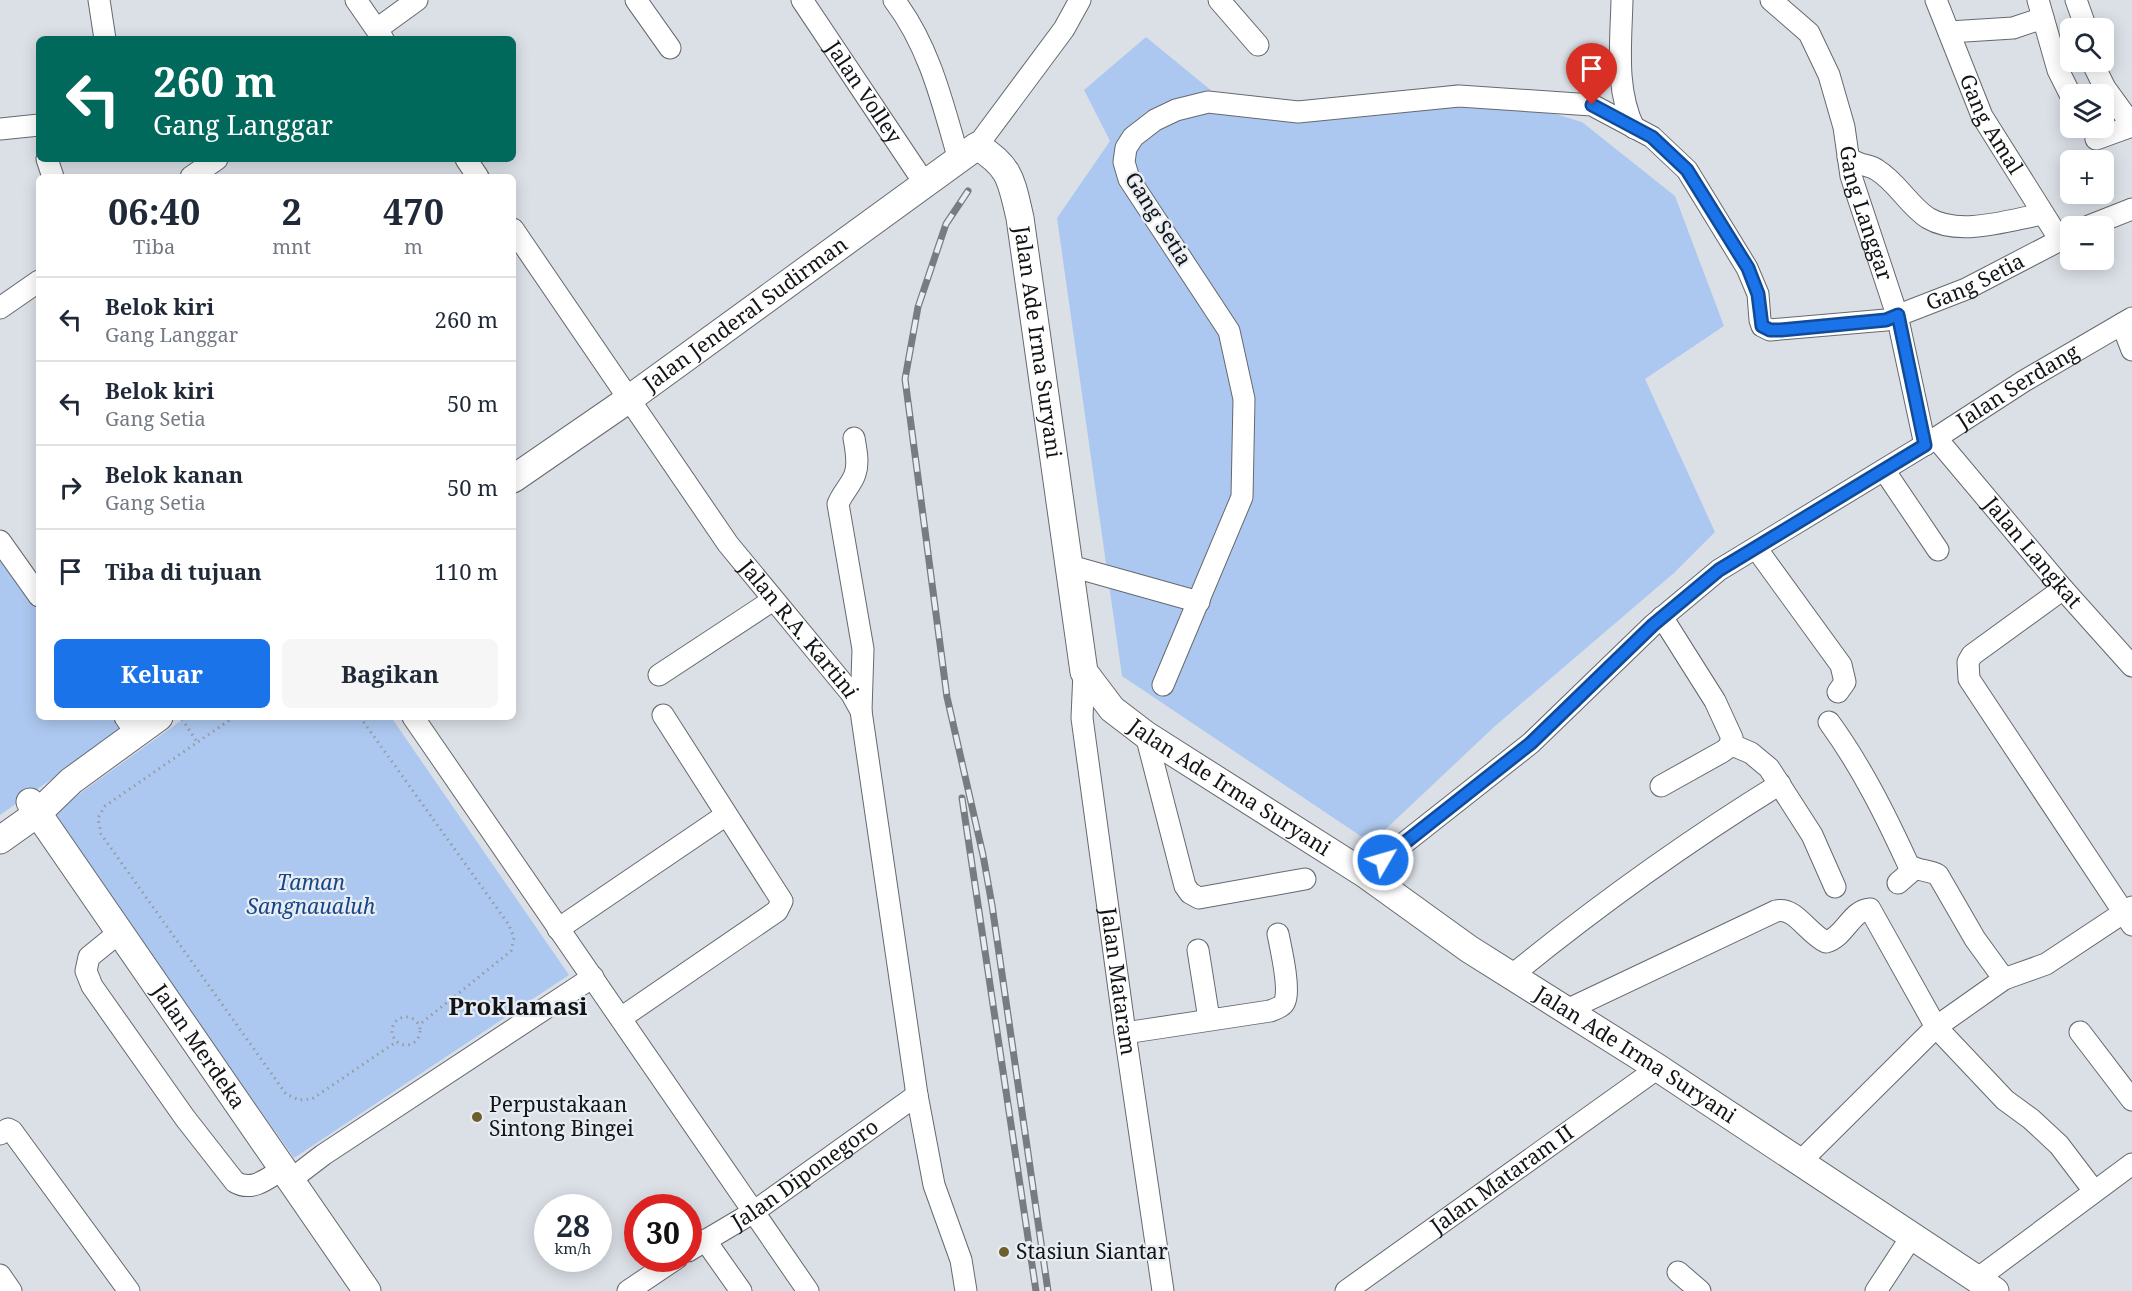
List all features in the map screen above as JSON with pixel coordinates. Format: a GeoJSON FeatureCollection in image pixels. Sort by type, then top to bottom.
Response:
{"type":"FeatureCollection","features":[{"type":"Feature","properties":{"kind":"main road","name":"Jalan Jenderal Sudirman"},"geometry":{"type":"LineString","coordinates":[[516,477],[628,399],[968,153]]}},
{"type":"Feature","properties":{"kind":"main road","name":"Jalan Ade Irma Suryani"},"geometry":{"type":"LineString","coordinates":[[968,153],[999,160],[1011,180],[1020,218],[1067,565],[1084,672],[1112,709],[1146,735],[1365,874],[1469,949],[1658,1068],[1986,1285]]}},
{"type":"Feature","properties":{"kind":"main road"},"geometry":{"type":"LineString","coordinates":[[0,840],[34,808],[71,781],[131,725],[148,720]]}},
{"type":"Feature","properties":{"kind":"main road"},"geometry":{"type":"LineString","coordinates":[[0,820],[34,808]]}},
{"type":"Feature","properties":{"kind":"main road","name":"Jalan Merdeka"},"geometry":{"type":"LineString","coordinates":[[34,808],[367,1291]]}},
{"type":"Feature","properties":{"kind":"street"},"geometry":{"type":"LineString","coordinates":[[99,0],[105,36]]}},
{"type":"Feature","properties":{"kind":"street"},"geometry":{"type":"LineString","coordinates":[[356,0],[380,34],[417,0]]}},
{"type":"Feature","properties":{"kind":"street"},"geometry":{"type":"LineString","coordinates":[[636,0],[670,48]]}},
{"type":"Feature","properties":{"kind":"street","name":"Jalan Volley"},"geometry":{"type":"LineString","coordinates":[[802,0],[926,184]]}},
{"type":"Feature","properties":{"kind":"street"},"geometry":{"type":"LineString","coordinates":[[894,0],[919,38],[968,153],[1064,29],[1080,0]]}},
{"type":"Feature","properties":{"kind":"street"},"geometry":{"type":"LineString","coordinates":[[1219,0],[1258,45]]}},
{"type":"Feature","properties":{"kind":"street"},"geometry":{"type":"LineString","coordinates":[[1622,0],[1621,90],[1626,111],[1634,128]]}},
{"type":"Feature","properties":{"kind":"street","name":"Gang Langgar"},"geometry":{"type":"LineString","coordinates":[[1771,0],[1809,33],[1832,86],[1844,127],[1851,176],[1898,315],[1931,442]]}},
{"type":"Feature","properties":{"kind":"street","name":"Gang Amal"},"geometry":{"type":"LineString","coordinates":[[1936,0],[1982,116],[2043,214],[2060,233]]}},
{"type":"Feature","properties":{"kind":"street"},"geometry":{"type":"LineString","coordinates":[[2076,0],[2082,18]]}},
{"type":"Feature","properties":{"kind":"street"},"geometry":{"type":"LineString","coordinates":[[1949,32],[2013,28],[2040,9],[2058,70],[2065,84]]}},
{"type":"Feature","properties":{"kind":"street"},"geometry":{"type":"LineString","coordinates":[[2097,72],[2105,88],[2132,125],[2114,131]]}},
{"type":"Feature","properties":{"kind":"street","name":"Gang Setia"},"geometry":{"type":"LineString","coordinates":[[1163,685],[1242,497],[1244,399],[1229,331],[1129,179],[1124,162],[1126,148],[1132,137],[1155,120],[1176,110],[1208,102],[1298,112],[1459,96],[1592,105],[1652,137],[1687,170],[1748,268],[1758,294],[1762,326],[1770,330],[1886,320],[1966,290],[2060,241]]}},
{"type":"Feature","properties":{"kind":"street"},"geometry":{"type":"LineString","coordinates":[[0,129],[36,127]]}},
{"type":"Feature","properties":{"kind":"street"},"geometry":{"type":"LineString","coordinates":[[1848,157],[1857,165],[1878,170],[1928,218],[1947,225],[1967,226],[2043,214]]}},
{"type":"Feature","properties":{"kind":"street"},"geometry":{"type":"LineString","coordinates":[[196,174],[213,162]]}},
{"type":"Feature","properties":{"kind":"street"},"geometry":{"type":"LineString","coordinates":[[2114,216],[2132,209]]}},
{"type":"Feature","properties":{"kind":"street","name":"Jalan R.A. Kartini"},"geometry":{"type":"LineString","coordinates":[[516,233],[728,544],[851,693],[861,711],[917,1095],[934,1185],[961,1260],[966,1291]]}},
{"type":"Feature","properties":{"kind":"street"},"geometry":{"type":"LineString","coordinates":[[0,308],[36,283]]}},
{"type":"Feature","properties":{"kind":"street"},"geometry":{"type":"LineString","coordinates":[[2127,321],[2132,350]]}},
{"type":"Feature","properties":{"kind":"street","name":"Jalan Serdang"},"geometry":{"type":"LineString","coordinates":[[1365,874],[1531,743],[1574,699],[1662,617],[1719,570],[1931,442],[2025,381],[2127,321]]}},
{"type":"Feature","properties":{"kind":"street"},"geometry":{"type":"LineString","coordinates":[[854,438],[857,462],[855,475],[842,493],[838,504],[863,649],[861,711]]}},
{"type":"Feature","properties":{"kind":"street","name":"Jalan Langkat"},"geometry":{"type":"LineString","coordinates":[[1931,442],[2132,666]]}},
{"type":"Feature","properties":{"kind":"street"},"geometry":{"type":"LineString","coordinates":[[1884,470],[1938,550]]}},
{"type":"Feature","properties":{"kind":"street"},"geometry":{"type":"LineString","coordinates":[[0,541],[36,592]]}},
{"type":"Feature","properties":{"kind":"street"},"geometry":{"type":"LineString","coordinates":[[1756,548],[1841,665],[1845,682],[1838,692]]}},
{"type":"Feature","properties":{"kind":"street"},"geometry":{"type":"LineString","coordinates":[[1067,565],[1198,602]]}},
{"type":"Feature","properties":{"kind":"street"},"geometry":{"type":"LineString","coordinates":[[1800,1162],[1936,1027],[2004,979],[2046,964],[2129,915],[1969,680],[1968,662],[1972,655],[2063,589]]}},
{"type":"Feature","properties":{"kind":"street"},"geometry":{"type":"LineString","coordinates":[[659,675],[773,600]]}},
{"type":"Feature","properties":{"kind":"street"},"geometry":{"type":"LineString","coordinates":[[1662,617],[1730,730],[1730,744]]}},
{"type":"Feature","properties":{"kind":"street","name":"Jalan Mataram"},"geometry":{"type":"LineString","coordinates":[[1084,672],[1082,718],[1163,1291]]}},
{"type":"Feature","properties":{"kind":"street"},"geometry":{"type":"LineString","coordinates":[[621,1018],[781,906],[782,901],[663,715]]}},
{"type":"Feature","properties":{"kind":"street"},"geometry":{"type":"LineString","coordinates":[[415,720],[593,977],[752,1213],[808,1291]]}},
{"type":"Feature","properties":{"kind":"street"},"geometry":{"type":"LineString","coordinates":[[1829,722],[1849,750],[1881,807],[1908,864],[1914,869],[1932,871],[1938,875],[1975,939],[2004,979]]}},
{"type":"Feature","properties":{"kind":"street"},"geometry":{"type":"LineString","coordinates":[[1146,735],[1185,886],[1190,893],[1199,898],[1305,879]]}},
{"type":"Feature","properties":{"kind":"street"},"geometry":{"type":"LineString","coordinates":[[1730,744],[1761,759],[1780,784],[1812,835],[1835,887]]}},
{"type":"Feature","properties":{"kind":"street"},"geometry":{"type":"LineString","coordinates":[[1661,786],[1708,760],[1730,744]]}},
{"type":"Feature","properties":{"kind":"street"},"geometry":{"type":"LineString","coordinates":[[1511,976],[1654,866],[1780,784]]}},
{"type":"Feature","properties":{"kind":"street"},"geometry":{"type":"LineString","coordinates":[[558,929],[726,815]]}},
{"type":"Feature","properties":{"kind":"street"},"geometry":{"type":"LineString","coordinates":[[1898,883],[1914,869]]}},
{"type":"Feature","properties":{"kind":"street"},"geometry":{"type":"LineString","coordinates":[[1567,1010],[1776,911],[1784,909],[1791,911],[1812,934],[1826,942],[1838,938],[1857,915],[1868,908],[1936,1027],[2005,1100],[2031,1119],[2059,1145],[2094,1191]]}},
{"type":"Feature","properties":{"kind":"street"},"geometry":{"type":"LineString","coordinates":[[121,932],[89,957],[86,971],[92,986],[114,1020],[235,1182],[241,1186],[259,1184],[285,1175],[323,1155],[593,977]]}},
{"type":"Feature","properties":{"kind":"street"},"geometry":{"type":"LineString","coordinates":[[1125,1033],[1270,1011],[1281,1006],[1285,1001],[1285,988],[1278,934]]}},
{"type":"Feature","properties":{"kind":"street"},"geometry":{"type":"LineString","coordinates":[[1198,950],[1209,1019]]}},
{"type":"Feature","properties":{"kind":"street"},"geometry":{"type":"LineString","coordinates":[[2080,1032],[2132,1100]]}},
{"type":"Feature","properties":{"kind":"street","name":"Jalan Mataram II"},"geometry":{"type":"LineString","coordinates":[[1346,1291],[1658,1068]]}},
{"type":"Feature","properties":{"kind":"street","name":"Jalan Diponegoro"},"geometry":{"type":"LineString","coordinates":[[702,1243],[752,1213],[917,1095]]}},
{"type":"Feature","properties":{"kind":"street"},"geometry":{"type":"LineString","coordinates":[[0,1134],[8,1129],[12,1131],[129,1291]]}},
{"type":"Feature","properties":{"kind":"street"},"geometry":{"type":"LineString","coordinates":[[1986,1285],[2094,1191],[2132,1164]]}},
{"type":"Feature","properties":{"kind":"street"},"geometry":{"type":"LineString","coordinates":[[1876,1291],[1912,1236]]}},
{"type":"Feature","properties":{"kind":"street"},"geometry":{"type":"LineString","coordinates":[[702,1251],[741,1291]]}},
{"type":"Feature","properties":{"kind":"street"},"geometry":{"type":"LineString","coordinates":[[628,1291],[656,1272]]}},
{"type":"Feature","properties":{"kind":"street"},"geometry":{"type":"LineString","coordinates":[[1678,1272],[1700,1291]]}},
{"type":"Feature","properties":{"kind":"street"},"geometry":{"type":"LineString","coordinates":[[0,1275],[11,1291]]}},
{"type":"Feature","properties":{"kind":"path"},"geometry":{"type":"LineString","coordinates":[[182,720],[197,742]]}},
{"type":"Feature","properties":{"kind":"path"},"geometry":{"type":"LineString","coordinates":[[230,720],[105,806],[98,818],[101,834],[286,1094],[299,1100],[312,1099],[396,1042]]}},
{"type":"Feature","properties":{"kind":"path"},"geometry":{"type":"LineString","coordinates":[[362,720],[509,925],[514,938],[510,951],[419,1025]]}},
{"type":"Feature","properties":{"kind":"path"},"geometry":{"type":"LineString","coordinates":[[402,1017],[412,1018],[419,1025],[420,1035],[414,1043],[405,1046],[396,1042],[392,1033],[394,1023],[402,1017]]}},
{"type":"Feature","properties":{"kind":"green space"},"geometry":{"type":"Polygon","coordinates":[[[1146,37],[1240,114],[1344,103],[1456,84],[1582,122],[1675,196],[1724,326],[1645,379],[1715,532],[1674,573],[1494,727],[1371,843],[1122,676],[1057,218],[1110,141],[1084,90],[1146,37]]]}},
{"type":"Feature","properties":{"kind":"green space"},"geometry":{"type":"Polygon","coordinates":[[[0,555],[36,608],[36,720],[113,720],[121,731],[0,815],[0,555]]]}},
{"type":"Feature","properties":{"kind":"green space","name":"Taman Sangnaualuh"},"geometry":{"type":"Polygon","coordinates":[[[182,720],[393,720],[569,975],[294,1158],[50,815],[182,720]]]}},
{"type":"Feature","properties":{"kind":"railway"},"geometry":{"type":"LineString","coordinates":[[968,191],[946,224],[918,307],[905,379],[947,697],[992,905],[1048,1291]]}},
{"type":"Feature","properties":{"kind":"railway"},"geometry":{"type":"LineString","coordinates":[[962,798],[1036,1291]]}},
{"type":"Feature","properties":{"kind":"place","name":"Perpustakaan Sintong Bingei"},"geometry":{"type":"Point","coordinates":[477,1117]}},
{"type":"Feature","properties":{"kind":"place","name":"Stasiun Siantar"},"geometry":{"type":"Point","coordinates":[1004,1252]}},
{"type":"Feature","properties":{"kind":"district","name":"Proklamasi"},"geometry":{"type":"Point","coordinates":[518,1007]}},
{"type":"Feature","properties":{"kind":"route"},"geometry":{"type":"LineString","coordinates":[[1383,860],[1531,743],[1653,625],[1719,570],[1925,445],[1898,315],[1886,320],[1781,330],[1770,330],[1762,326],[1758,311],[1758,294],[1748,268],[1687,170],[1652,137],[1592,105]]}}]}
